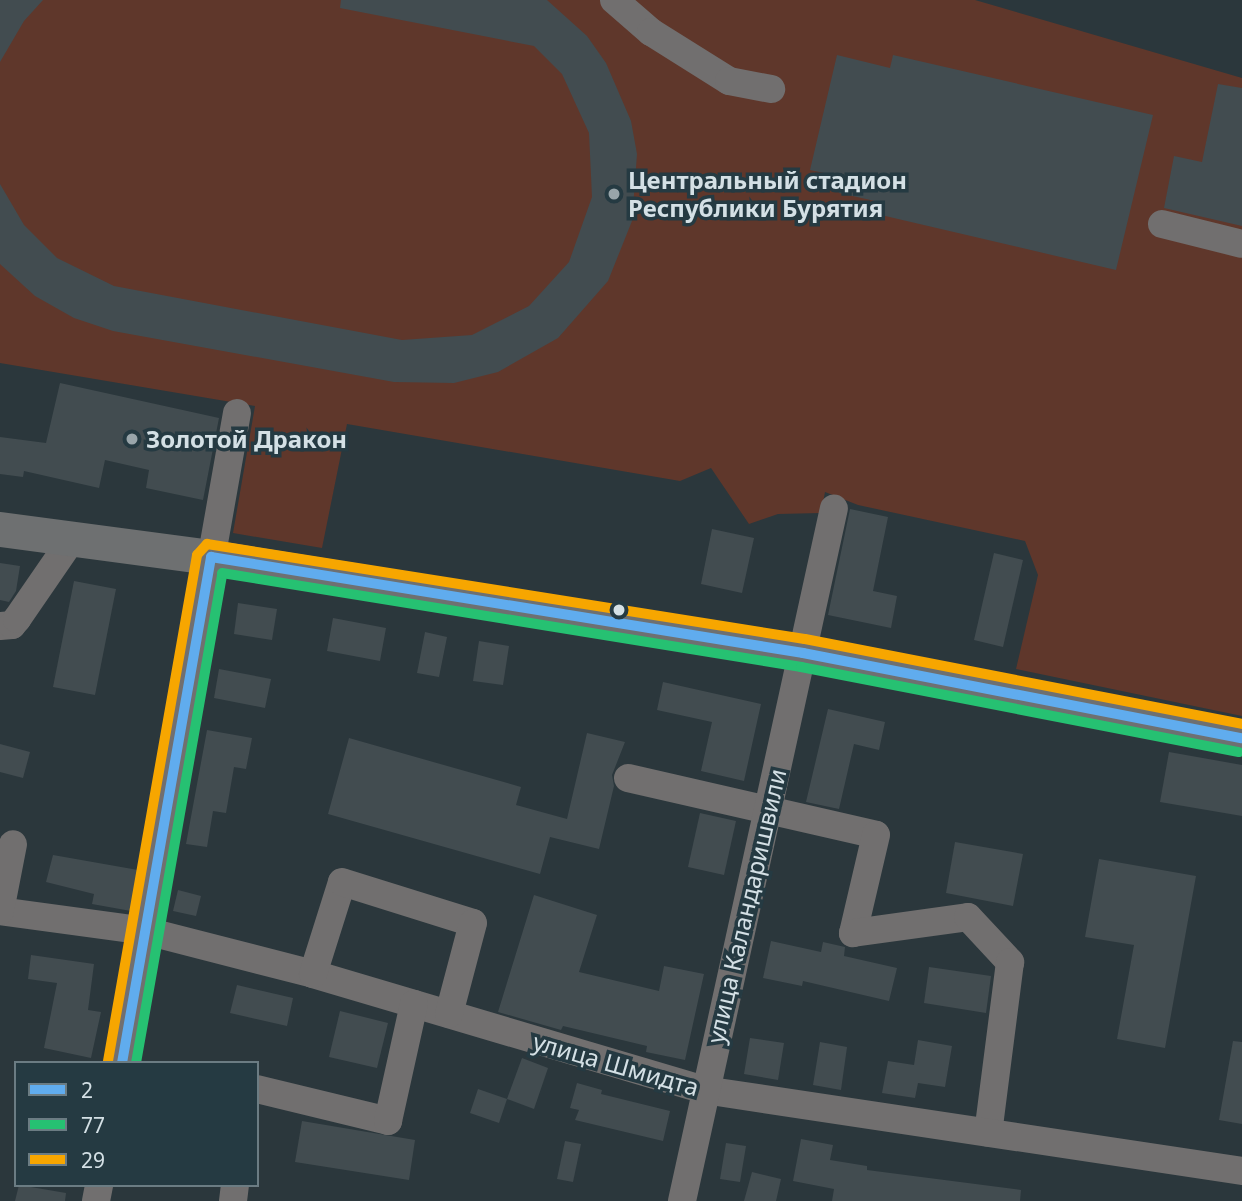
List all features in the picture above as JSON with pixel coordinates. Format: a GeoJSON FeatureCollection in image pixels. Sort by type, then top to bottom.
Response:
{"type":"FeatureCollection","features":[{"type":"Feature","properties":{"kind":"main road"},"geometry":{"type":"LineString","coordinates":[[0,529],[211,558],[803,653],[1242,738]]}},
{"type":"Feature","properties":{"kind":"street"},"geometry":{"type":"LineString","coordinates":[[614,0],[651,32],[729,82],[771,89]]}},
{"type":"Feature","properties":{"kind":"street"},"geometry":{"type":"LineString","coordinates":[[1162,224],[1242,244]]}},
{"type":"Feature","properties":{"kind":"street"},"geometry":{"type":"LineString","coordinates":[[122,1061],[237,413]]}},
{"type":"Feature","properties":{"kind":"street","name":"улица Каландаришвили"},"geometry":{"type":"LineString","coordinates":[[682,1201],[704,1090],[834,508]]}},
{"type":"Feature","properties":{"kind":"street"},"geometry":{"type":"LineString","coordinates":[[0,626],[12,625],[17,620],[72,538]]}},
{"type":"Feature","properties":{"kind":"street"},"geometry":{"type":"LineString","coordinates":[[628,778],[876,835],[853,933],[968,917],[1010,962],[988,1133]]}},
{"type":"Feature","properties":{"kind":"street"},"geometry":{"type":"LineString","coordinates":[[0,911],[13,844]]}},
{"type":"Feature","properties":{"kind":"street"},"geometry":{"type":"LineString","coordinates":[[313,974],[342,882],[473,923],[449,1014]]}},
{"type":"Feature","properties":{"kind":"street","name":"улица Шмидта"},"geometry":{"type":"LineString","coordinates":[[0,911],[146,931],[313,974],[704,1090],[1242,1171]]}},
{"type":"Feature","properties":{"kind":"street"},"geometry":{"type":"LineString","coordinates":[[259,1089],[387,1121],[414,1004]]}},
{"type":"Feature","properties":{"kind":"shaded area"},"geometry":{"type":"Polygon","coordinates":[[[0,0],[975,0],[1242,78],[1242,716],[1016,669],[1038,575],[1025,541],[858,505],[825,492],[821,513],[778,514],[749,524],[711,468],[680,481],[347,424],[322,548],[233,533],[255,406],[0,363],[0,0]]]}},
{"type":"Feature","properties":{"kind":"building"},"geometry":{"type":"Polygon","coordinates":[[[0,0],[43,0],[24,21],[0,62],[0,0]]]}},
{"type":"Feature","properties":{"kind":"building","name":"Центральный стадион Республики Бурятия"},"geometry":{"type":"Polygon","coordinates":[[[341,0],[547,0],[587,36],[606,63],[631,121],[637,154],[632,221],[608,281],[558,338],[498,372],[454,383],[394,382],[113,331],[74,318],[35,296],[0,264],[0,184],[24,225],[57,258],[114,286],[402,340],[472,335],[529,306],[569,262],[592,197],[589,133],[562,74],[534,46],[340,8],[341,0]]]}},
{"type":"Feature","properties":{"kind":"building"},"geometry":{"type":"Polygon","coordinates":[[[837,55],[890,68],[893,55],[1153,115],[1116,270],[881,215],[884,203],[839,193],[843,177],[810,170],[837,55]]]}},
{"type":"Feature","properties":{"kind":"building"},"geometry":{"type":"Polygon","coordinates":[[[1218,84],[1242,88],[1242,226],[1164,208],[1174,156],[1202,162],[1218,84]]]}},
{"type":"Feature","properties":{"kind":"building","name":"Золотой Дракон"},"geometry":{"type":"Polygon","coordinates":[[[60,383],[219,418],[203,500],[146,488],[149,470],[105,460],[99,488],[24,471],[23,477],[0,474],[0,437],[46,443],[60,383]]]}},
{"type":"Feature","properties":{"kind":"building"},"geometry":{"type":"Polygon","coordinates":[[[850,509],[888,517],[873,591],[897,596],[891,628],[828,615],[850,509]]]}},
{"type":"Feature","properties":{"kind":"building"},"geometry":{"type":"Polygon","coordinates":[[[712,529],[754,538],[742,593],[701,584],[712,529]]]}},
{"type":"Feature","properties":{"kind":"building"},"geometry":{"type":"Polygon","coordinates":[[[994,553],[1023,560],[1003,647],[974,640],[994,553]]]}},
{"type":"Feature","properties":{"kind":"building"},"geometry":{"type":"Polygon","coordinates":[[[0,563],[20,566],[16,591],[9,602],[0,600],[0,563]]]}},
{"type":"Feature","properties":{"kind":"building"},"geometry":{"type":"Polygon","coordinates":[[[74,581],[116,589],[95,695],[53,687],[74,581]]]}},
{"type":"Feature","properties":{"kind":"building"},"geometry":{"type":"Polygon","coordinates":[[[238,603],[277,609],[272,640],[234,634],[238,603]]]}},
{"type":"Feature","properties":{"kind":"building"},"geometry":{"type":"Polygon","coordinates":[[[333,618],[386,628],[380,661],[327,651],[333,618]]]}},
{"type":"Feature","properties":{"kind":"building"},"geometry":{"type":"Polygon","coordinates":[[[425,632],[447,637],[439,677],[417,673],[425,632]]]}},
{"type":"Feature","properties":{"kind":"building"},"geometry":{"type":"Polygon","coordinates":[[[479,641],[509,646],[503,685],[473,681],[479,641]]]}},
{"type":"Feature","properties":{"kind":"building"},"geometry":{"type":"Polygon","coordinates":[[[219,669],[271,679],[265,708],[214,698],[219,669]]]}},
{"type":"Feature","properties":{"kind":"building"},"geometry":{"type":"Polygon","coordinates":[[[663,682],[761,704],[744,781],[701,771],[712,722],[657,710],[663,682]]]}},
{"type":"Feature","properties":{"kind":"building"},"geometry":{"type":"Polygon","coordinates":[[[828,709],[885,722],[879,750],[854,744],[839,809],[806,802],[828,709]]]}},
{"type":"Feature","properties":{"kind":"building"},"geometry":{"type":"Polygon","coordinates":[[[207,730],[252,738],[246,769],[234,767],[226,813],[213,811],[207,847],[186,844],[207,730]]]}},
{"type":"Feature","properties":{"kind":"building"},"geometry":{"type":"Polygon","coordinates":[[[587,733],[625,742],[612,775],[614,786],[599,849],[550,837],[540,874],[328,814],[349,738],[521,787],[516,805],[567,819],[587,733]]]}},
{"type":"Feature","properties":{"kind":"building"},"geometry":{"type":"Polygon","coordinates":[[[0,744],[30,752],[23,778],[0,772],[0,744]]]}},
{"type":"Feature","properties":{"kind":"building"},"geometry":{"type":"Polygon","coordinates":[[[1169,752],[1242,765],[1242,816],[1160,802],[1169,752]]]}},
{"type":"Feature","properties":{"kind":"building"},"geometry":{"type":"Polygon","coordinates":[[[700,813],[736,821],[724,875],[688,867],[700,813]]]}},
{"type":"Feature","properties":{"kind":"building"},"geometry":{"type":"Polygon","coordinates":[[[955,842],[1023,854],[1013,906],[946,893],[955,842]]]}},
{"type":"Feature","properties":{"kind":"building"},"geometry":{"type":"Polygon","coordinates":[[[53,855],[138,870],[131,911],[92,904],[94,894],[46,882],[53,855]]]}},
{"type":"Feature","properties":{"kind":"building"},"geometry":{"type":"Polygon","coordinates":[[[1099,859],[1196,876],[1165,1048],[1117,1039],[1134,945],[1085,937],[1099,859]]]}},
{"type":"Feature","properties":{"kind":"building"},"geometry":{"type":"Polygon","coordinates":[[[178,890],[201,896],[196,916],[173,911],[178,890]]]}},
{"type":"Feature","properties":{"kind":"building"},"geometry":{"type":"Polygon","coordinates":[[[534,895],[597,915],[579,972],[659,991],[664,966],[704,974],[685,1060],[646,1052],[647,1046],[563,1026],[561,1030],[498,1012],[534,895]]]}},
{"type":"Feature","properties":{"kind":"building"},"geometry":{"type":"Polygon","coordinates":[[[771,941],[821,952],[823,942],[845,947],[844,956],[897,968],[889,1001],[803,981],[802,986],[763,978],[771,941]]]}},
{"type":"Feature","properties":{"kind":"building"},"geometry":{"type":"Polygon","coordinates":[[[31,955],[94,964],[88,1010],[101,1012],[91,1058],[44,1048],[57,983],[28,979],[31,955]]]}},
{"type":"Feature","properties":{"kind":"building"},"geometry":{"type":"Polygon","coordinates":[[[929,967],[991,976],[986,1013],[924,1003],[929,967]]]}},
{"type":"Feature","properties":{"kind":"building"},"geometry":{"type":"Polygon","coordinates":[[[237,985],[293,998],[287,1026],[230,1013],[237,985]]]}},
{"type":"Feature","properties":{"kind":"building"},"geometry":{"type":"Polygon","coordinates":[[[340,1011],[388,1023],[377,1068],[329,1057],[340,1011]]]}},
{"type":"Feature","properties":{"kind":"building"},"geometry":{"type":"Polygon","coordinates":[[[750,1038],[784,1043],[778,1080],[744,1074],[750,1038]]]}},
{"type":"Feature","properties":{"kind":"building"},"geometry":{"type":"Polygon","coordinates":[[[918,1040],[952,1046],[945,1087],[918,1083],[915,1098],[882,1093],[888,1061],[914,1065],[918,1040]]]}},
{"type":"Feature","properties":{"kind":"building"},"geometry":{"type":"Polygon","coordinates":[[[1233,1041],[1242,1042],[1242,1124],[1219,1120],[1233,1041]]]}},
{"type":"Feature","properties":{"kind":"building"},"geometry":{"type":"Polygon","coordinates":[[[820,1042],[847,1047],[841,1090],[813,1085],[820,1042]]]}},
{"type":"Feature","properties":{"kind":"building"},"geometry":{"type":"Polygon","coordinates":[[[522,1058],[548,1068],[534,1109],[507,1099],[522,1058]]]}},
{"type":"Feature","properties":{"kind":"building"},"geometry":{"type":"Polygon","coordinates":[[[577,1083],[602,1090],[601,1094],[670,1111],[663,1141],[575,1120],[579,1110],[570,1108],[577,1083]]]}},
{"type":"Feature","properties":{"kind":"building"},"geometry":{"type":"Polygon","coordinates":[[[478,1089],[507,1099],[499,1123],[470,1113],[478,1089]]]}},
{"type":"Feature","properties":{"kind":"building"},"geometry":{"type":"Polygon","coordinates":[[[302,1121],[415,1140],[409,1180],[295,1162],[302,1121]]]}},
{"type":"Feature","properties":{"kind":"building"},"geometry":{"type":"Polygon","coordinates":[[[801,1139],[833,1145],[830,1160],[867,1166],[867,1170],[1021,1190],[1020,1201],[832,1201],[834,1189],[793,1181],[801,1139]]]}},
{"type":"Feature","properties":{"kind":"building"},"geometry":{"type":"Polygon","coordinates":[[[565,1141],[581,1144],[573,1182],[557,1179],[565,1141]]]}},
{"type":"Feature","properties":{"kind":"building"},"geometry":{"type":"Polygon","coordinates":[[[726,1143],[746,1146],[740,1182],[720,1179],[726,1143]]]}},
{"type":"Feature","properties":{"kind":"building"},"geometry":{"type":"Polygon","coordinates":[[[752,1172],[781,1179],[776,1201],[744,1201],[752,1172]]]}},
{"type":"Feature","properties":{"kind":"building"},"geometry":{"type":"Polygon","coordinates":[[[18,1187],[66,1193],[65,1201],[15,1201],[18,1187]]]}},
{"type":"Feature","properties":{"kind":"transit line","name":"29"},"geometry":{"type":"LineString","coordinates":[[108,1061],[197,555],[207,544],[805,639],[1242,724]]}},
{"type":"Feature","properties":{"kind":"transit line","name":"2"},"geometry":{"type":"LineString","coordinates":[[211,557],[803,653],[1242,738]]}},
{"type":"Feature","properties":{"kind":"transit line","name":"2"},"geometry":{"type":"LineString","coordinates":[[122,1061],[211,557]]}},
{"type":"Feature","properties":{"kind":"transit line","name":"77"},"geometry":{"type":"LineString","coordinates":[[136,1061],[222,573],[801,667],[1239,752]]}},
{"type":"Feature","properties":{"kind":"place","name":"Центральный стадион Республики Бурятия"},"geometry":{"type":"Point","coordinates":[614,194]}},
{"type":"Feature","properties":{"kind":"place","name":"Золотой Дракон"},"geometry":{"type":"Point","coordinates":[132,439]}}]}
